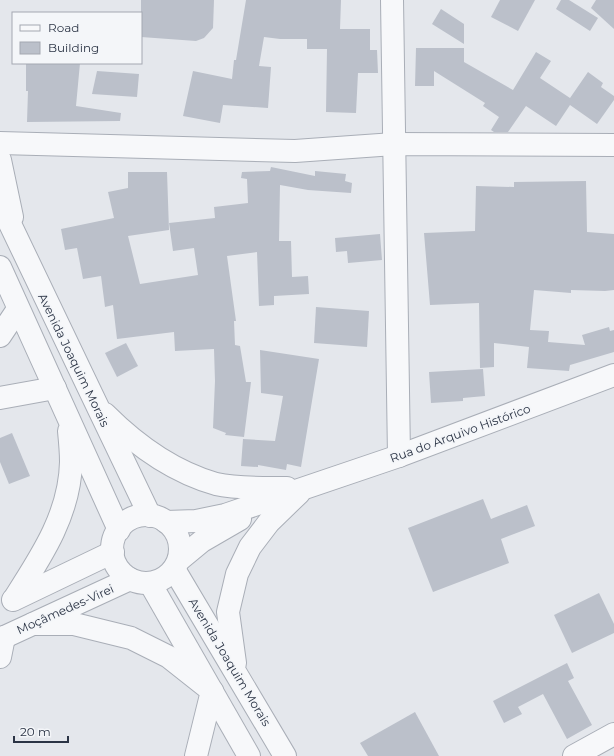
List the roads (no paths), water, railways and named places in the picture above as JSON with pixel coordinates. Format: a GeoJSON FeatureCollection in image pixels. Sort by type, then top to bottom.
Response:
{"type":"FeatureCollection","features":[{"type":"Feature","properties":{"kind":"street"},"geometry":{"type":"LineString","coordinates":[[392,0],[399,456]]}},
{"type":"Feature","properties":{"kind":"street"},"geometry":{"type":"LineString","coordinates":[[0,143],[295,151],[394,144],[614,145]]}},
{"type":"Feature","properties":{"kind":"street"},"geometry":{"type":"LineString","coordinates":[[0,160],[19,244]]}},
{"type":"Feature","properties":{"kind":"street","name":"Avenida Joaquim Morais"},"geometry":{"type":"LineString","coordinates":[[0,202],[95,403],[158,519]]}},
{"type":"Feature","properties":{"kind":"street"},"geometry":{"type":"LineString","coordinates":[[0,267],[119,530]]}},
{"type":"Feature","properties":{"kind":"street"},"geometry":{"type":"LineString","coordinates":[[0,336],[18,309]]}},
{"type":"Feature","properties":{"kind":"street","name":"Rua do Arquivo Histórico"},"geometry":{"type":"LineString","coordinates":[[304,488],[399,456],[614,375]]}},
{"type":"Feature","properties":{"kind":"street"},"geometry":{"type":"LineString","coordinates":[[0,398],[55,388]]}},
{"type":"Feature","properties":{"kind":"street"},"geometry":{"type":"LineString","coordinates":[[95,403],[123,431],[171,466],[217,484],[260,488],[304,488]]}},
{"type":"Feature","properties":{"kind":"street"},"geometry":{"type":"LineString","coordinates":[[7,603],[46,550],[63,505],[71,462],[68,418]]}},
{"type":"Feature","properties":{"kind":"street"},"geometry":{"type":"LineString","coordinates":[[304,488],[226,526],[176,564],[159,581],[140,581],[122,572],[115,563],[113,552],[114,540],[119,530],[134,518],[196,521],[225,515],[304,488]]}},
{"type":"Feature","properties":{"kind":"street"},"geometry":{"type":"LineString","coordinates":[[236,671],[228,612],[237,574],[250,547],[269,522],[304,488]]}},
{"type":"Feature","properties":{"kind":"street"},"geometry":{"type":"LineString","coordinates":[[158,519],[174,529],[179,539],[180,549],[176,564]]}},
{"type":"Feature","properties":{"kind":"street"},"geometry":{"type":"LineString","coordinates":[[7,603],[113,552]]}},
{"type":"Feature","properties":{"kind":"street","name":"Avenida Joaquim Morais"},"geometry":{"type":"LineString","coordinates":[[176,564],[285,756]]}},
{"type":"Feature","properties":{"kind":"street"},"geometry":{"type":"LineString","coordinates":[[140,581],[212,691],[249,756]]}},
{"type":"Feature","properties":{"kind":"street","name":"Moçâmedes-Virei"},"geometry":{"type":"LineString","coordinates":[[1,644],[33,624],[140,581]]}},
{"type":"Feature","properties":{"kind":"street"},"geometry":{"type":"LineString","coordinates":[[33,624],[74,624],[131,638],[169,657],[212,691]]}},
{"type":"Feature","properties":{"kind":"street"},"geometry":{"type":"LineString","coordinates":[[196,756],[212,691]]}},
{"type":"Feature","properties":{"kind":"street"},"geometry":{"type":"LineString","coordinates":[[574,756],[614,734]]}}]}
